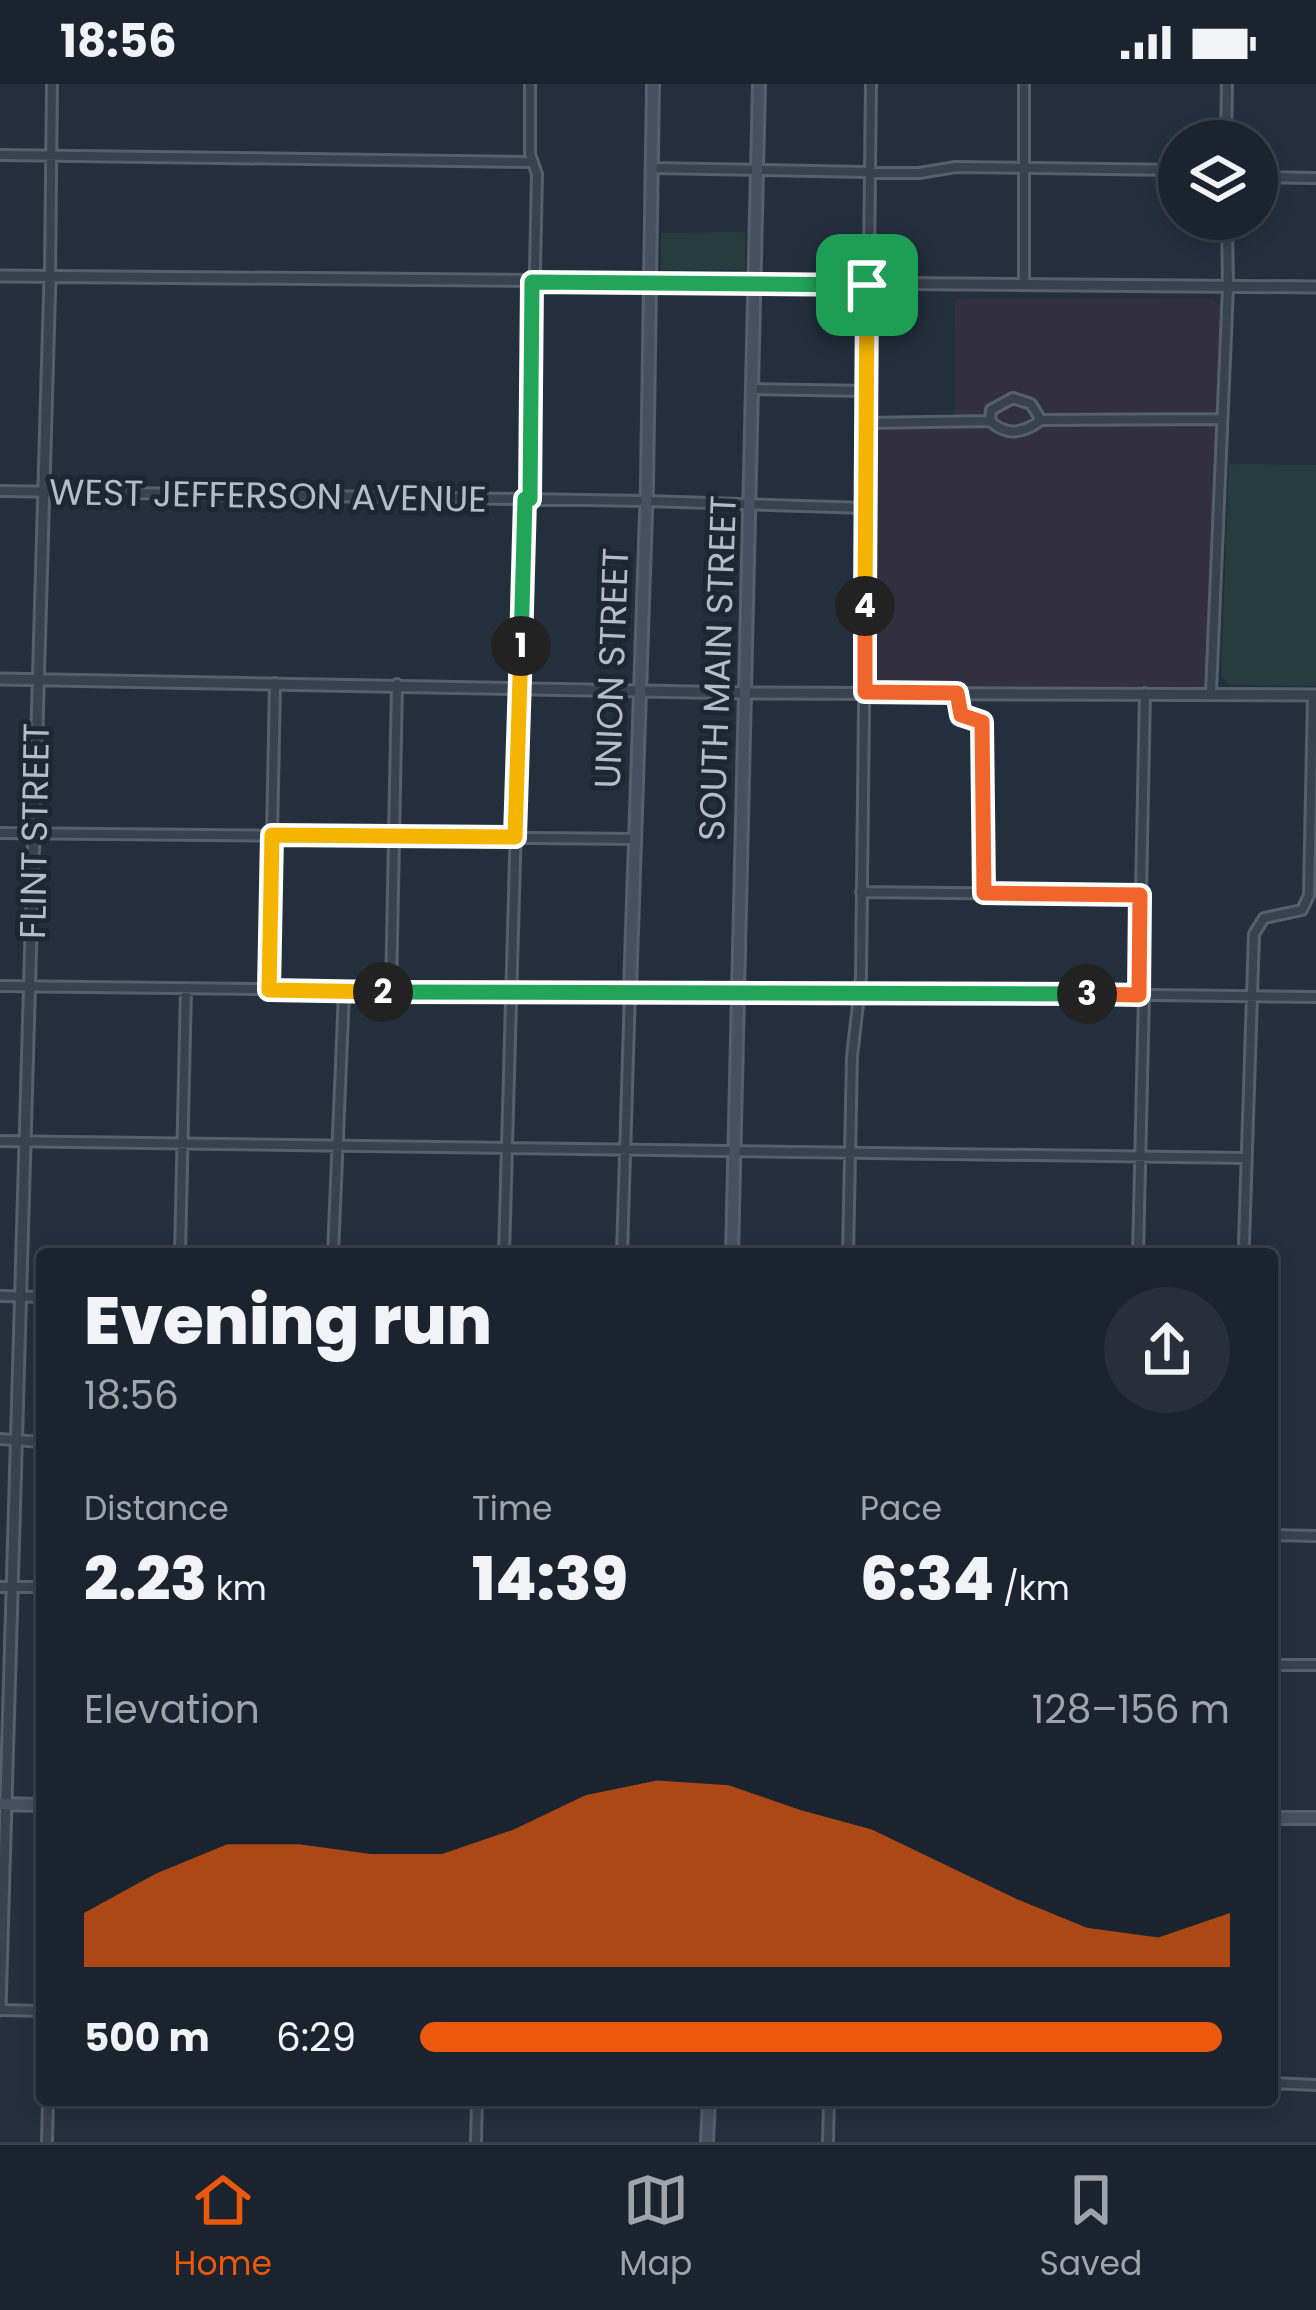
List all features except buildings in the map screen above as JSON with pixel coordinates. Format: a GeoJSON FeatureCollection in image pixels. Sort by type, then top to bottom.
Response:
{"type":"FeatureCollection","features":[{"type":"Feature","properties":{"kind":"main road","name":"UNION STREET"},"geometry":{"type":"LineString","coordinates":[[630,990],[653,84]]}},
{"type":"Feature","properties":{"kind":"main road","name":"SOUTH MAIN STREET"},"geometry":{"type":"LineString","coordinates":[[732,1248],[759,84]]}},
{"type":"Feature","properties":{"kind":"main road"},"geometry":{"type":"LineString","coordinates":[[630,990],[740,990]]}},
{"type":"Feature","properties":{"kind":"main road"},"geometry":{"type":"LineString","coordinates":[[3,1804],[36,1804]]}},
{"type":"Feature","properties":{"kind":"main road"},"geometry":{"type":"LineString","coordinates":[[1278,1818],[1316,1818]]}},
{"type":"Feature","properties":{"kind":"main road"},"geometry":{"type":"LineString","coordinates":[[707,2142],[709,2106]]}},
{"type":"Feature","properties":{"kind":"street","name":"FLINT STREET"},"geometry":{"type":"LineString","coordinates":[[0,2010],[6,1587],[22,1297],[52,84]]}},
{"type":"Feature","properties":{"kind":"street"},"geometry":{"type":"LineString","coordinates":[[504,1248],[537,173],[531,162],[530,84]]}},
{"type":"Feature","properties":{"kind":"street"},"geometry":{"type":"LineString","coordinates":[[848,1248],[861,892],[872,84]]}},
{"type":"Feature","properties":{"kind":"street"},"geometry":{"type":"LineString","coordinates":[[1024,84],[1024,285]]}},
{"type":"Feature","properties":{"kind":"street"},"geometry":{"type":"LineString","coordinates":[[1226,120],[1227,84]]}},
{"type":"Feature","properties":{"kind":"street"},"geometry":{"type":"LineString","coordinates":[[0,155],[531,162]]}},
{"type":"Feature","properties":{"kind":"street"},"geometry":{"type":"LineString","coordinates":[[652,168],[919,173],[956,167],[1158,170]]}},
{"type":"Feature","properties":{"kind":"street"},"geometry":{"type":"LineString","coordinates":[[1278,177],[1316,178]]}},
{"type":"Feature","properties":{"kind":"street"},"geometry":{"type":"LineString","coordinates":[[1211,693],[1227,240]]}},
{"type":"Feature","properties":{"kind":"street"},"geometry":{"type":"LineString","coordinates":[[0,276],[1316,287]]}},
{"type":"Feature","properties":{"kind":"street"},"geometry":{"type":"LineString","coordinates":[[754,389],[868,391]]}},
{"type":"Feature","properties":{"kind":"street"},"geometry":{"type":"LineString","coordinates":[[990,421],[991,410],[1013,398],[1030,404],[1041,420]]}},
{"type":"Feature","properties":{"kind":"street"},"geometry":{"type":"LineString","coordinates":[[868,423],[990,421],[1016,432],[1041,420],[1221,419]]}},
{"type":"Feature","properties":{"kind":"street","name":"WEST JEFFERSON AVENUE"},"geometry":{"type":"LineString","coordinates":[[0,491],[866,508]]}},
{"type":"Feature","properties":{"kind":"street"},"geometry":{"type":"LineString","coordinates":[[0,679],[747,693],[1314,695],[1309,895],[1302,910],[1264,918],[1256,925],[1244,1242]]}},
{"type":"Feature","properties":{"kind":"street"},"geometry":{"type":"LineString","coordinates":[[269,990],[275,683]]}},
{"type":"Feature","properties":{"kind":"street"},"geometry":{"type":"LineString","coordinates":[[391,992],[398,684]]}},
{"type":"Feature","properties":{"kind":"street"},"geometry":{"type":"LineString","coordinates":[[957,693],[961,715],[982,722],[984,893]]}},
{"type":"Feature","properties":{"kind":"street"},"geometry":{"type":"LineString","coordinates":[[1138,1248],[1145,693]]}},
{"type":"Feature","properties":{"kind":"street"},"geometry":{"type":"LineString","coordinates":[[0,832],[634,839]]}},
{"type":"Feature","properties":{"kind":"street"},"geometry":{"type":"LineString","coordinates":[[861,892],[1140,895]]}},
{"type":"Feature","properties":{"kind":"street"},"geometry":{"type":"LineString","coordinates":[[0,986],[607,994],[630,990]]}},
{"type":"Feature","properties":{"kind":"street"},"geometry":{"type":"LineString","coordinates":[[180,1248],[186,988]]}},
{"type":"Feature","properties":{"kind":"street","name":"UNION STREET"},"geometry":{"type":"LineString","coordinates":[[622,1248],[630,990]]}},
{"type":"Feature","properties":{"kind":"street"},"geometry":{"type":"LineString","coordinates":[[740,990],[1316,997]]}},
{"type":"Feature","properties":{"kind":"street"},"geometry":{"type":"LineString","coordinates":[[333,1248],[344,991]]}},
{"type":"Feature","properties":{"kind":"street"},"geometry":{"type":"LineString","coordinates":[[0,1141],[1246,1158]]}},
{"type":"Feature","properties":{"kind":"street"},"geometry":{"type":"LineString","coordinates":[[0,1296],[36,1297]]}},
{"type":"Feature","properties":{"kind":"street"},"geometry":{"type":"LineString","coordinates":[[0,1439],[36,1442]]}},
{"type":"Feature","properties":{"kind":"street"},"geometry":{"type":"LineString","coordinates":[[1278,1535],[1316,1536]]}},
{"type":"Feature","properties":{"kind":"street"},"geometry":{"type":"LineString","coordinates":[[1278,1665],[1316,1666]]}},
{"type":"Feature","properties":{"kind":"street"},"geometry":{"type":"LineString","coordinates":[[0,2010],[36,2011]]}},
{"type":"Feature","properties":{"kind":"street"},"geometry":{"type":"LineString","coordinates":[[1278,2083],[1316,2085]]}},
{"type":"Feature","properties":{"kind":"street"},"geometry":{"type":"LineString","coordinates":[[47,2142],[48,2106]]}},
{"type":"Feature","properties":{"kind":"street"},"geometry":{"type":"LineString","coordinates":[[476,2142],[477,2106]]}},
{"type":"Feature","properties":{"kind":"street"},"geometry":{"type":"LineString","coordinates":[[828,2142],[830,2106]]}},
{"type":"Feature","properties":{"kind":"shaded area"},"geometry":{"type":"Polygon","coordinates":[[[1212,298],[1220,305],[1210,692],[865,693],[867,423],[954,424],[955,299],[1212,298]]]}},
{"type":"Feature","properties":{"kind":"green space"},"geometry":{"type":"Polygon","coordinates":[[[745,232],[745,270],[661,270],[661,233],[745,232]]]}},
{"type":"Feature","properties":{"kind":"green space"},"geometry":{"type":"Polygon","coordinates":[[[1229,464],[1316,465],[1316,686],[1230,685],[1221,676],[1229,464]]]}},
{"type":"Feature","properties":{"kind":"route"},"geometry":{"type":"LineString","coordinates":[[532,282],[867,285],[865,692],[957,693],[961,715],[982,722],[984,893],[1140,895],[1139,995],[269,990],[272,835],[515,837],[525,499],[530,499],[532,282]]}}]}
